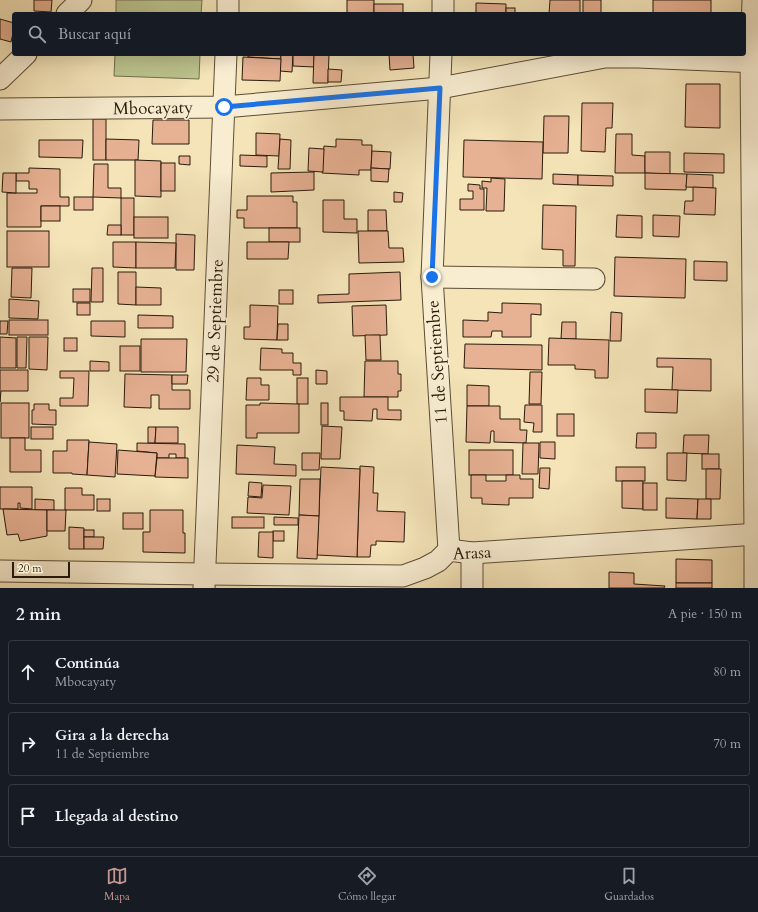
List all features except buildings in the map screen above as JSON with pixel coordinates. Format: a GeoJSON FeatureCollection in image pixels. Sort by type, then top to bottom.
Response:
{"type":"FeatureCollection","features":[{"type":"Feature","properties":{"kind":"street"},"geometry":{"type":"LineString","coordinates":[[69,12],[81,0]]}},
{"type":"Feature","properties":{"kind":"street"},"geometry":{"type":"LineString","coordinates":[[228,0],[228,12]]}},
{"type":"Feature","properties":{"kind":"street"},"geometry":{"type":"LineString","coordinates":[[442,12],[443,0]]}},
{"type":"Feature","properties":{"kind":"street"},"geometry":{"type":"LineString","coordinates":[[753,0],[755,62],[757,534],[754,588]]}},
{"type":"Feature","properties":{"kind":"street"},"geometry":{"type":"LineString","coordinates":[[0,79],[24,56]]}},
{"type":"Feature","properties":{"kind":"street","name":"29 de Septiembre"},"geometry":{"type":"LineString","coordinates":[[204,581],[226,56]]}},
{"type":"Feature","properties":{"kind":"street","name":"11 de Septiembre"},"geometry":{"type":"LineString","coordinates":[[441,56],[432,277],[449,550]]}},
{"type":"Feature","properties":{"kind":"street","name":"Mbocayaty"},"geometry":{"type":"LineString","coordinates":[[0,109],[224,107],[440,88],[605,57],[755,62]]}},
{"type":"Feature","properties":{"kind":"street"},"geometry":{"type":"LineString","coordinates":[[432,277],[594,279]]}},
{"type":"Feature","properties":{"kind":"street","name":"Arasa"},"geometry":{"type":"LineString","coordinates":[[0,571],[204,581],[403,576],[425,568],[438,561],[449,550],[472,553],[757,534]]}},
{"type":"Feature","properties":{"kind":"street"},"geometry":{"type":"LineString","coordinates":[[472,553],[472,588]]}},
{"type":"Feature","properties":{"kind":"green space"},"geometry":{"type":"Polygon","coordinates":[[[116,0],[202,0],[201,12],[116,12],[116,0]]]}},
{"type":"Feature","properties":{"kind":"green space"},"geometry":{"type":"Polygon","coordinates":[[[115,56],[200,56],[199,79],[114,76],[115,56]]]}},
{"type":"Feature","properties":{"kind":"route"},"geometry":{"type":"LineString","coordinates":[[224,107],[440,88],[432,277]]}}]}
